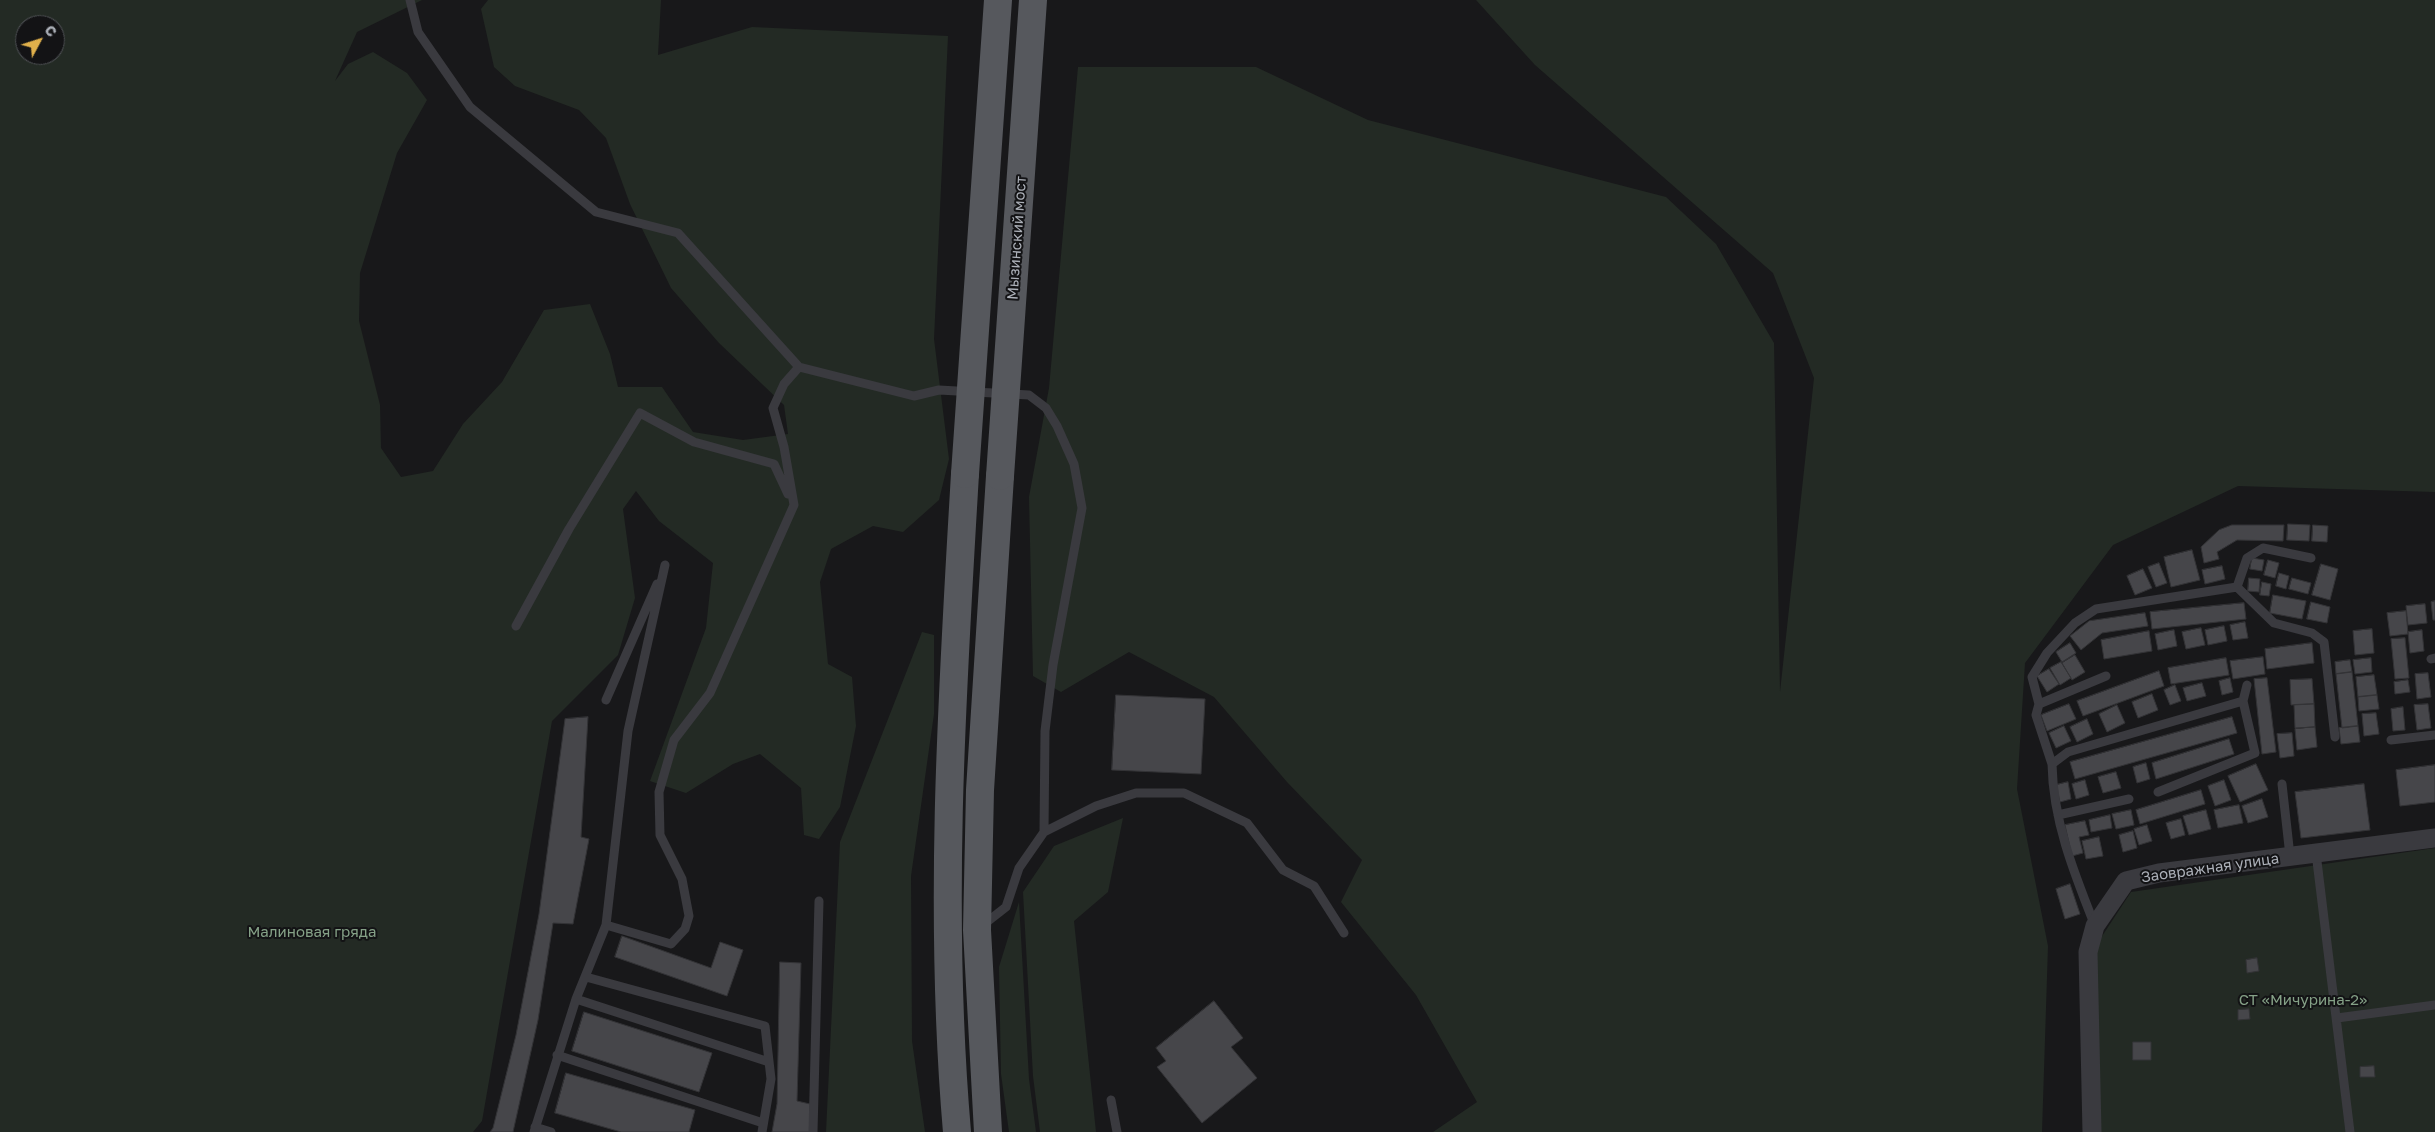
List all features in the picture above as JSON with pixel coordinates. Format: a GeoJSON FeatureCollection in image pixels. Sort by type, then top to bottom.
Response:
{"type":"FeatureCollection","features":[{"type":"Feature","properties":{"kind":"main road"},"geometry":{"type":"LineString","coordinates":[[957,1132],[947,945],[948,771],[965,474],[998,0]]}},
{"type":"Feature","properties":{"kind":"main road","name":"Мызинский мост"},"geometry":{"type":"LineString","coordinates":[[988,1132],[977,930],[980,790],[1033,0]]}},
{"type":"Feature","properties":{"kind":"street","name":"Заовражная улица"},"geometry":{"type":"LineString","coordinates":[[2092,1132],[2088,952],[2095,926],[2126,881],[2159,873],[2435,838]]}},
{"type":"Feature","properties":{"kind":"lane"},"geometry":{"type":"LineString","coordinates":[[410,0],[418,32],[470,107],[596,212],[678,233],[799,368],[914,396],[940,390],[1029,395],[1046,408],[1057,426],[1074,464],[1082,508],[1052,665],[1045,731],[1044,832]]}},
{"type":"Feature","properties":{"kind":"lane"},"geometry":{"type":"LineString","coordinates":[[606,925],[671,944],[685,929],[689,916],[682,879],[660,835],[659,792],[674,740],[710,694],[794,505],[784,447],[773,408],[784,384],[799,368]]}},
{"type":"Feature","properties":{"kind":"lane"},"geometry":{"type":"LineString","coordinates":[[516,626],[569,530],[640,413],[694,442],[774,464],[794,505]]}},
{"type":"Feature","properties":{"kind":"lane"},"geometry":{"type":"LineString","coordinates":[[2236,587],[2247,558],[2263,548],[2311,558]]}},
{"type":"Feature","properties":{"kind":"lane"},"geometry":{"type":"LineString","coordinates":[[551,1132],[534,1130],[576,999],[606,925],[628,731],[665,565],[606,700]]}},
{"type":"Feature","properties":{"kind":"lane"},"geometry":{"type":"LineString","coordinates":[[2095,926],[2061,836],[2053,787],[2052,764],[2036,715],[2039,704],[2032,678],[2047,653],[2075,623],[2096,609],[2236,587]]}},
{"type":"Feature","properties":{"kind":"lane"},"geometry":{"type":"LineString","coordinates":[[2236,587],[2274,623],[2312,633],[2324,642],[2335,738]]}},
{"type":"Feature","properties":{"kind":"lane"},"geometry":{"type":"LineString","coordinates":[[2039,704],[2106,676]]}},
{"type":"Feature","properties":{"kind":"lane"},"geometry":{"type":"LineString","coordinates":[[2158,792],[2256,752],[2243,701],[2247,685]]}},
{"type":"Feature","properties":{"kind":"lane"},"geometry":{"type":"LineString","coordinates":[[2052,764],[2068,752],[2243,701]]}},
{"type":"Feature","properties":{"kind":"lane"},"geometry":{"type":"LineString","coordinates":[[2391,740],[2435,735]]}},
{"type":"Feature","properties":{"kind":"lane"},"geometry":{"type":"LineString","coordinates":[[2282,784],[2290,856]]}},
{"type":"Feature","properties":{"kind":"lane"},"geometry":{"type":"LineString","coordinates":[[977,930],[1006,906],[1019,868],[1044,832],[1096,806],[1136,793],[1184,793],[1247,823],[1283,870],[1314,886],[1344,933]]}},
{"type":"Feature","properties":{"kind":"lane"},"geometry":{"type":"LineString","coordinates":[[2058,814],[2129,799]]}},
{"type":"Feature","properties":{"kind":"lane"},"geometry":{"type":"LineString","coordinates":[[2316,853],[2350,1132]]}},
{"type":"Feature","properties":{"kind":"lane"},"geometry":{"type":"LineString","coordinates":[[813,1132],[819,901]]}},
{"type":"Feature","properties":{"kind":"lane"},"geometry":{"type":"LineString","coordinates":[[557,1055],[763,1128],[771,1079],[765,1026],[586,977]]}},
{"type":"Feature","properties":{"kind":"lane"},"geometry":{"type":"LineString","coordinates":[[576,999],[770,1062]]}},
{"type":"Feature","properties":{"kind":"lane"},"geometry":{"type":"LineString","coordinates":[[2336,1018],[2435,1005]]}},
{"type":"Feature","properties":{"kind":"lane"},"geometry":{"type":"LineString","coordinates":[[1111,1100],[1117,1132]]}},
{"type":"Feature","properties":{"kind":"green space","name":"Малиновая гряда"},"geometry":{"type":"Polygon","coordinates":[[[0,0],[422,0],[357,32],[335,81],[348,64],[373,52],[407,73],[427,100],[397,153],[360,273],[359,321],[380,405],[381,448],[401,477],[433,471],[463,424],[502,382],[544,310],[590,304],[610,354],[618,387],[662,387],[693,432],[743,440],[788,434],[784,405],[719,343],[671,288],[630,204],[606,138],[579,110],[515,86],[494,67],[481,9],[488,0],[661,0],[658,55],[752,27],[948,36],[934,339],[949,459],[939,500],[903,532],[873,526],[831,549],[820,582],[828,664],[852,677],[856,726],[840,807],[819,839],[804,835],[801,788],[760,754],[733,764],[686,793],[650,781],[706,628],[713,563],[659,521],[636,491],[623,509],[635,598],[618,655],[552,721],[482,1121],[473,1132],[0,1132],[0,0]]]}},
{"type":"Feature","properties":{"kind":"green space"},"geometry":{"type":"Polygon","coordinates":[[[1476,0],[2435,0],[2435,492],[2238,486],[2113,545],[2025,663],[2017,789],[2048,946],[2042,1132],[1433,1132],[1477,1102],[1416,995],[1341,902],[1362,860],[1287,782],[1214,697],[1129,652],[1061,692],[1033,676],[1029,497],[1049,388],[1078,67],[1256,67],[1368,120],[1666,197],[1716,244],[1774,343],[1780,692],[1814,378],[1773,273],[1535,65],[1476,0]]]}},
{"type":"Feature","properties":{"kind":"green space"},"geometry":{"type":"Polygon","coordinates":[[[922,632],[934,635],[934,714],[911,876],[912,1041],[925,1132],[826,1132],[840,842],[922,632]]]}},
{"type":"Feature","properties":{"kind":"green space"},"geometry":{"type":"Polygon","coordinates":[[[1123,818],[1108,892],[1074,921],[1096,1132],[1040,1132],[1033,1076],[1023,892],[1054,846],[1123,818]]]}},
{"type":"Feature","properties":{"kind":"green space","name":"СТ «Мичурина-2»"},"geometry":{"type":"Polygon","coordinates":[[[2435,848],[2435,1132],[2098,1132],[2091,953],[2131,892],[2435,848]]]}},
{"type":"Feature","properties":{"kind":"green space"},"geometry":{"type":"Polygon","coordinates":[[[1019,902],[1029,1079],[1036,1132],[1009,1132],[1001,1074],[999,967],[1019,902]]]}},
{"type":"Feature","properties":{"kind":"building"},"geometry":{"type":"Polygon","coordinates":[[[2288,524],[2310,525],[2309,541],[2287,540],[2288,524]]]}},
{"type":"Feature","properties":{"kind":"building"},"geometry":{"type":"Polygon","coordinates":[[[2232,525],[2284,525],[2283,541],[2237,540],[2217,552],[2219,559],[2204,563],[2201,547],[2219,530],[2232,525]]]}},
{"type":"Feature","properties":{"kind":"building"},"geometry":{"type":"Polygon","coordinates":[[[2313,525],[2328,526],[2327,542],[2312,541],[2313,525]]]}},
{"type":"Feature","properties":{"kind":"building"},"geometry":{"type":"Polygon","coordinates":[[[2192,550],[2200,580],[2171,587],[2164,557],[2192,550]]]}},
{"type":"Feature","properties":{"kind":"building"},"geometry":{"type":"Polygon","coordinates":[[[2252,558],[2264,560],[2262,571],[2250,569],[2252,558]]]}},
{"type":"Feature","properties":{"kind":"building"},"geometry":{"type":"Polygon","coordinates":[[[2268,560],[2279,563],[2275,578],[2264,575],[2268,560]]]}},
{"type":"Feature","properties":{"kind":"building"},"geometry":{"type":"Polygon","coordinates":[[[2159,563],[2167,583],[2156,587],[2148,567],[2159,563]]]}},
{"type":"Feature","properties":{"kind":"building"},"geometry":{"type":"Polygon","coordinates":[[[2321,564],[2338,569],[2330,600],[2312,595],[2321,564]]]}},
{"type":"Feature","properties":{"kind":"building"},"geometry":{"type":"Polygon","coordinates":[[[2222,566],[2225,579],[2205,584],[2202,570],[2222,566]]]}},
{"type":"Feature","properties":{"kind":"building"},"geometry":{"type":"Polygon","coordinates":[[[2143,569],[2152,588],[2135,595],[2127,576],[2143,569]]]}},
{"type":"Feature","properties":{"kind":"building"},"geometry":{"type":"Polygon","coordinates":[[[2279,573],[2289,576],[2286,589],[2276,586],[2279,573]]]}},
{"type":"Feature","properties":{"kind":"building"},"geometry":{"type":"Polygon","coordinates":[[[2249,578],[2260,579],[2259,592],[2248,591],[2249,578]]]}},
{"type":"Feature","properties":{"kind":"building"},"geometry":{"type":"Polygon","coordinates":[[[2292,578],[2311,583],[2308,594],[2289,589],[2292,578]]]}},
{"type":"Feature","properties":{"kind":"building"},"geometry":{"type":"Polygon","coordinates":[[[2262,582],[2271,584],[2269,596],[2260,595],[2262,582]]]}},
{"type":"Feature","properties":{"kind":"building"},"geometry":{"type":"Polygon","coordinates":[[[2273,595],[2306,601],[2302,619],[2270,613],[2273,595]]]}},
{"type":"Feature","properties":{"kind":"building"},"geometry":{"type":"Polygon","coordinates":[[[2435,601],[2435,620],[2433,620],[2431,602],[2435,601]]]}},
{"type":"Feature","properties":{"kind":"building"},"geometry":{"type":"Polygon","coordinates":[[[2311,602],[2330,607],[2327,623],[2307,619],[2311,602]]]}},
{"type":"Feature","properties":{"kind":"building"},"geometry":{"type":"Polygon","coordinates":[[[2244,603],[2246,619],[2152,629],[2150,612],[2244,603]]]}},
{"type":"Feature","properties":{"kind":"building"},"geometry":{"type":"Polygon","coordinates":[[[2425,604],[2427,623],[2408,625],[2406,606],[2425,604]]]}},
{"type":"Feature","properties":{"kind":"building"},"geometry":{"type":"Polygon","coordinates":[[[2406,611],[2408,634],[2390,636],[2387,613],[2406,611]]]}},
{"type":"Feature","properties":{"kind":"building"},"geometry":{"type":"Polygon","coordinates":[[[2145,613],[2148,626],[2102,633],[2081,650],[2070,636],[2089,621],[2145,613]]]}},
{"type":"Feature","properties":{"kind":"building"},"geometry":{"type":"Polygon","coordinates":[[[2245,622],[2248,638],[2233,640],[2230,625],[2245,622]]]}},
{"type":"Feature","properties":{"kind":"building"},"geometry":{"type":"Polygon","coordinates":[[[2224,626],[2227,641],[2208,645],[2205,630],[2224,626]]]}},
{"type":"Feature","properties":{"kind":"building"},"geometry":{"type":"Polygon","coordinates":[[[2201,628],[2205,645],[2186,649],[2182,632],[2201,628]]]}},
{"type":"Feature","properties":{"kind":"building"},"geometry":{"type":"Polygon","coordinates":[[[2372,629],[2374,653],[2355,655],[2353,631],[2372,629]]]}},
{"type":"Feature","properties":{"kind":"building"},"geometry":{"type":"Polygon","coordinates":[[[2174,630],[2177,646],[2158,650],[2155,634],[2174,630]]]}},
{"type":"Feature","properties":{"kind":"building"},"geometry":{"type":"Polygon","coordinates":[[[2422,630],[2424,651],[2410,653],[2408,632],[2422,630]]]}},
{"type":"Feature","properties":{"kind":"building"},"geometry":{"type":"Polygon","coordinates":[[[2149,631],[2152,651],[2104,659],[2101,640],[2149,631]]]}},
{"type":"Feature","properties":{"kind":"building"},"geometry":{"type":"Polygon","coordinates":[[[2405,638],[2409,678],[2395,679],[2391,639],[2405,638]]]}},
{"type":"Feature","properties":{"kind":"building"},"geometry":{"type":"Polygon","coordinates":[[[2070,643],[2076,653],[2062,662],[2056,652],[2070,643]]]}},
{"type":"Feature","properties":{"kind":"building"},"geometry":{"type":"Polygon","coordinates":[[[2312,643],[2314,663],[2267,669],[2265,649],[2312,643]]]}},
{"type":"Feature","properties":{"kind":"building"},"geometry":{"type":"Polygon","coordinates":[[[2075,655],[2085,672],[2072,680],[2062,663],[2075,655]]]}},
{"type":"Feature","properties":{"kind":"building"},"geometry":{"type":"Polygon","coordinates":[[[2263,657],[2265,674],[2233,679],[2230,661],[2263,657]]]}},
{"type":"Feature","properties":{"kind":"building"},"geometry":{"type":"Polygon","coordinates":[[[2226,658],[2229,675],[2171,684],[2168,668],[2226,658]]]}},
{"type":"Feature","properties":{"kind":"building"},"geometry":{"type":"Polygon","coordinates":[[[2371,658],[2372,672],[2355,674],[2353,660],[2371,658]]]}},
{"type":"Feature","properties":{"kind":"building"},"geometry":{"type":"Polygon","coordinates":[[[2350,660],[2352,672],[2336,674],[2335,662],[2350,660]]]}},
{"type":"Feature","properties":{"kind":"building"},"geometry":{"type":"Polygon","coordinates":[[[2061,662],[2071,678],[2060,685],[2050,668],[2061,662]]]}},
{"type":"Feature","properties":{"kind":"building"},"geometry":{"type":"Polygon","coordinates":[[[2049,669],[2059,684],[2047,692],[2037,676],[2049,669]]]}},
{"type":"Feature","properties":{"kind":"building"},"geometry":{"type":"Polygon","coordinates":[[[2159,671],[2164,686],[2083,716],[2077,701],[2159,671]]]}},
{"type":"Feature","properties":{"kind":"building"},"geometry":{"type":"Polygon","coordinates":[[[2352,672],[2358,726],[2342,728],[2336,674],[2352,672]]]}},
{"type":"Feature","properties":{"kind":"building"},"geometry":{"type":"Polygon","coordinates":[[[2428,673],[2431,697],[2417,699],[2415,674],[2428,673]]]}},
{"type":"Feature","properties":{"kind":"building"},"geometry":{"type":"Polygon","coordinates":[[[2374,675],[2377,695],[2358,697],[2356,677],[2374,675]]]}},
{"type":"Feature","properties":{"kind":"building"},"geometry":{"type":"Polygon","coordinates":[[[2230,678],[2233,692],[2222,695],[2219,681],[2230,678]]]}},
{"type":"Feature","properties":{"kind":"building"},"geometry":{"type":"Polygon","coordinates":[[[2267,678],[2276,752],[2262,754],[2254,679],[2267,678]]]}},
{"type":"Feature","properties":{"kind":"building"},"geometry":{"type":"Polygon","coordinates":[[[2312,679],[2314,704],[2291,705],[2290,680],[2312,679]]]}},
{"type":"Feature","properties":{"kind":"building"},"geometry":{"type":"Polygon","coordinates":[[[2408,680],[2410,692],[2395,694],[2394,682],[2408,680]]]}},
{"type":"Feature","properties":{"kind":"building"},"geometry":{"type":"Polygon","coordinates":[[[2202,683],[2206,696],[2187,701],[2183,688],[2202,683]]]}},
{"type":"Feature","properties":{"kind":"building"},"geometry":{"type":"Polygon","coordinates":[[[2175,685],[2181,701],[2170,705],[2164,690],[2175,685]]]}},
{"type":"Feature","properties":{"kind":"building"},"geometry":{"type":"Polygon","coordinates":[[[2152,694],[2158,710],[2138,718],[2132,702],[2152,694]]]}},
{"type":"Feature","properties":{"kind":"building"},"geometry":{"type":"Polygon","coordinates":[[[1116,695],[1205,699],[1201,774],[1112,770],[1116,695]]]}},
{"type":"Feature","properties":{"kind":"building"},"geometry":{"type":"Polygon","coordinates":[[[2377,695],[2379,709],[2359,711],[2358,697],[2377,695]]]}},
{"type":"Feature","properties":{"kind":"building"},"geometry":{"type":"Polygon","coordinates":[[[2069,704],[2076,719],[2047,731],[2041,715],[2069,704]]]}},
{"type":"Feature","properties":{"kind":"building"},"geometry":{"type":"Polygon","coordinates":[[[2314,704],[2315,727],[2295,728],[2294,705],[2314,704]]]}},
{"type":"Feature","properties":{"kind":"building"},"geometry":{"type":"Polygon","coordinates":[[[2428,704],[2431,728],[2417,730],[2414,705],[2428,704]]]}},
{"type":"Feature","properties":{"kind":"building"},"geometry":{"type":"Polygon","coordinates":[[[2117,705],[2125,723],[2107,732],[2099,714],[2117,705]]]}},
{"type":"Feature","properties":{"kind":"building"},"geometry":{"type":"Polygon","coordinates":[[[2403,707],[2405,730],[2393,731],[2391,709],[2403,707]]]}},
{"type":"Feature","properties":{"kind":"building"},"geometry":{"type":"Polygon","coordinates":[[[2376,713],[2379,734],[2364,736],[2362,714],[2376,713]]]}},
{"type":"Feature","properties":{"kind":"building"},"geometry":{"type":"Polygon","coordinates":[[[588,717],[581,837],[589,839],[573,924],[553,923],[538,1020],[513,1132],[490,1132],[493,1128],[516,1035],[539,914],[565,719],[588,717]]]}},
{"type":"Feature","properties":{"kind":"building"},"geometry":{"type":"Polygon","coordinates":[[[2232,717],[2237,733],[2075,779],[2070,762],[2232,717]]]}},
{"type":"Feature","properties":{"kind":"building"},"geometry":{"type":"Polygon","coordinates":[[[2087,719],[2093,734],[2077,742],[2070,727],[2087,719]]]}},
{"type":"Feature","properties":{"kind":"building"},"geometry":{"type":"Polygon","coordinates":[[[2064,726],[2071,741],[2056,748],[2049,733],[2064,726]]]}},
{"type":"Feature","properties":{"kind":"building"},"geometry":{"type":"Polygon","coordinates":[[[2358,726],[2360,742],[2341,744],[2339,728],[2358,726]]]}},
{"type":"Feature","properties":{"kind":"building"},"geometry":{"type":"Polygon","coordinates":[[[2315,727],[2317,747],[2297,750],[2295,729],[2315,727]]]}},
{"type":"Feature","properties":{"kind":"building"},"geometry":{"type":"Polygon","coordinates":[[[2292,733],[2294,756],[2280,758],[2277,734],[2292,733]]]}},
{"type":"Feature","properties":{"kind":"building"},"geometry":{"type":"Polygon","coordinates":[[[2229,739],[2234,754],[2156,779],[2152,763],[2229,739]]]}},
{"type":"Feature","properties":{"kind":"building"},"geometry":{"type":"Polygon","coordinates":[[[2146,763],[2150,779],[2137,783],[2133,767],[2146,763]]]}},
{"type":"Feature","properties":{"kind":"building"},"geometry":{"type":"Polygon","coordinates":[[[2256,764],[2268,790],[2240,802],[2228,776],[2256,764]]]}},
{"type":"Feature","properties":{"kind":"building"},"geometry":{"type":"Polygon","coordinates":[[[2435,765],[2435,802],[2400,806],[2396,770],[2435,765]]]}},
{"type":"Feature","properties":{"kind":"building"},"geometry":{"type":"Polygon","coordinates":[[[2116,772],[2121,788],[2103,793],[2098,777],[2116,772]]]}},
{"type":"Feature","properties":{"kind":"building"},"geometry":{"type":"Polygon","coordinates":[[[2085,780],[2089,795],[2076,799],[2072,784],[2085,780]]]}},
{"type":"Feature","properties":{"kind":"building"},"geometry":{"type":"Polygon","coordinates":[[[2224,780],[2231,800],[2215,806],[2208,786],[2224,780]]]}},
{"type":"Feature","properties":{"kind":"building"},"geometry":{"type":"Polygon","coordinates":[[[2068,782],[2071,799],[2060,802],[2056,785],[2068,782]]]}},
{"type":"Feature","properties":{"kind":"building"},"geometry":{"type":"Polygon","coordinates":[[[2364,784],[2370,830],[2301,838],[2295,792],[2364,784]]]}},
{"type":"Feature","properties":{"kind":"building"},"geometry":{"type":"Polygon","coordinates":[[[2201,790],[2205,804],[2140,824],[2136,810],[2201,790]]]}},
{"type":"Feature","properties":{"kind":"building"},"geometry":{"type":"Polygon","coordinates":[[[2262,799],[2268,817],[2248,823],[2242,806],[2262,799]]]}},
{"type":"Feature","properties":{"kind":"building"},"geometry":{"type":"Polygon","coordinates":[[[2239,805],[2243,823],[2218,828],[2214,810],[2239,805]]]}},
{"type":"Feature","properties":{"kind":"building"},"geometry":{"type":"Polygon","coordinates":[[[2131,810],[2134,825],[2116,829],[2112,814],[2131,810]]]}},
{"type":"Feature","properties":{"kind":"building"},"geometry":{"type":"Polygon","coordinates":[[[2206,810],[2211,829],[2189,835],[2183,816],[2206,810]]]}},
{"type":"Feature","properties":{"kind":"building"},"geometry":{"type":"Polygon","coordinates":[[[2110,815],[2112,828],[2091,832],[2089,820],[2110,815]]]}},
{"type":"Feature","properties":{"kind":"building"},"geometry":{"type":"Polygon","coordinates":[[[2181,819],[2185,835],[2171,839],[2166,823],[2181,819]]]}},
{"type":"Feature","properties":{"kind":"building"},"geometry":{"type":"Polygon","coordinates":[[[2085,821],[2089,835],[2079,837],[2083,853],[2072,856],[2065,825],[2085,821]]]}},
{"type":"Feature","properties":{"kind":"building"},"geometry":{"type":"Polygon","coordinates":[[[2147,825],[2152,841],[2139,845],[2134,829],[2147,825]]]}},
{"type":"Feature","properties":{"kind":"building"},"geometry":{"type":"Polygon","coordinates":[[[2133,831],[2137,848],[2123,852],[2119,835],[2133,831]]]}},
{"type":"Feature","properties":{"kind":"building"},"geometry":{"type":"Polygon","coordinates":[[[2099,837],[2103,856],[2086,859],[2082,841],[2099,837]]]}},
{"type":"Feature","properties":{"kind":"building"},"geometry":{"type":"Polygon","coordinates":[[[2070,884],[2080,914],[2065,919],[2056,889],[2070,884]]]}},
{"type":"Feature","properties":{"kind":"building"},"geometry":{"type":"Polygon","coordinates":[[[622,936],[711,968],[720,942],[743,950],[727,996],[615,957],[622,936]]]}},
{"type":"Feature","properties":{"kind":"building"},"geometry":{"type":"Polygon","coordinates":[[[2257,958],[2259,971],[2247,973],[2246,960],[2257,958]]]}},
{"type":"Feature","properties":{"kind":"building"},"geometry":{"type":"Polygon","coordinates":[[[780,962],[801,963],[797,1101],[810,1104],[810,1132],[772,1132],[777,1104],[780,962]]]}},
{"type":"Feature","properties":{"kind":"building"},"geometry":{"type":"Polygon","coordinates":[[[1214,1001],[1243,1038],[1231,1047],[1257,1078],[1202,1123],[1157,1067],[1166,1061],[1156,1048],[1214,1001]]]}},
{"type":"Feature","properties":{"kind":"building"},"geometry":{"type":"Polygon","coordinates":[[[2249,1009],[2250,1019],[2238,1020],[2238,1010],[2249,1009]]]}},
{"type":"Feature","properties":{"kind":"building"},"geometry":{"type":"Polygon","coordinates":[[[584,1012],[712,1053],[699,1092],[572,1051],[584,1012]]]}},
{"type":"Feature","properties":{"kind":"building"},"geometry":{"type":"Polygon","coordinates":[[[2133,1042],[2151,1042],[2151,1060],[2133,1060],[2133,1042]]]}},
{"type":"Feature","properties":{"kind":"building"},"geometry":{"type":"Polygon","coordinates":[[[2374,1066],[2375,1077],[2360,1077],[2360,1067],[2374,1066]]]}},
{"type":"Feature","properties":{"kind":"building"},"geometry":{"type":"Polygon","coordinates":[[[566,1073],[695,1110],[689,1132],[621,1132],[555,1113],[566,1073]]]}}]}
